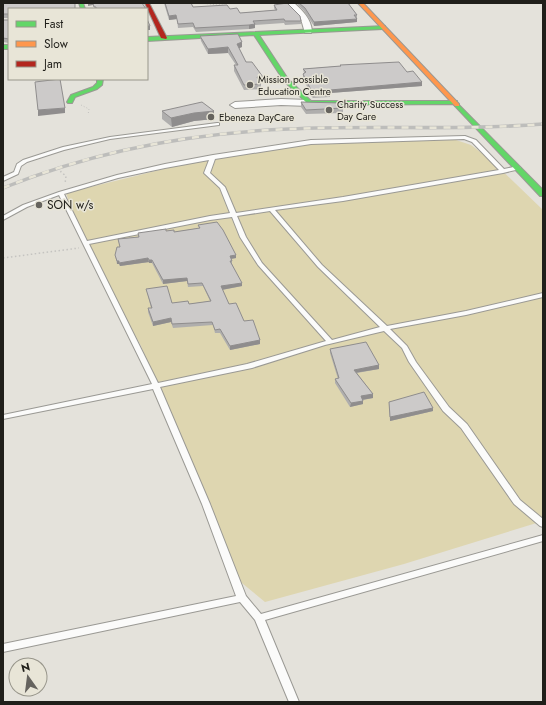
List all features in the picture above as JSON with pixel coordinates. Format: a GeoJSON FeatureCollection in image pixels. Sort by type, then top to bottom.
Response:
{"type":"FeatureCollection","features":[{"type":"Feature","properties":{"kind":"street"},"geometry":{"type":"LineString","coordinates":[[147,3],[164,38]]}},
{"type":"Feature","properties":{"kind":"street"},"geometry":{"type":"LineString","coordinates":[[290,3],[304,17],[308,24],[308,31]]}},
{"type":"Feature","properties":{"kind":"street"},"geometry":{"type":"LineString","coordinates":[[360,3],[543,194]]}},
{"type":"Feature","properties":{"kind":"street"},"geometry":{"type":"LineString","coordinates":[[148,39],[383,27]]}},
{"type":"Feature","properties":{"kind":"street"},"geometry":{"type":"LineString","coordinates":[[255,34],[278,68],[299,95],[309,103]]}},
{"type":"Feature","properties":{"kind":"street"},"geometry":{"type":"LineString","coordinates":[[70,102],[73,96],[95,88],[100,84],[100,80]]}},
{"type":"Feature","properties":{"kind":"street"},"geometry":{"type":"LineString","coordinates":[[281,102],[293,99],[299,95]]}},
{"type":"Feature","properties":{"kind":"street"},"geometry":{"type":"LineString","coordinates":[[235,105],[281,102],[455,102]]}},
{"type":"Feature","properties":{"kind":"lane"},"geometry":{"type":"LineString","coordinates":[[3,179],[16,173],[19,165],[63,149],[118,137],[217,124]]}},
{"type":"Feature","properties":{"kind":"lane"},"geometry":{"type":"LineString","coordinates":[[3,218],[25,206],[61,193],[139,172],[213,157],[311,142],[461,137],[474,141],[503,171]]}},
{"type":"Feature","properties":{"kind":"lane"},"geometry":{"type":"LineString","coordinates":[[213,157],[207,173],[222,187],[243,237],[260,264],[331,342]]}},
{"type":"Feature","properties":{"kind":"lane"},"geometry":{"type":"LineString","coordinates":[[87,245],[192,221],[272,210],[518,168]]}},
{"type":"Feature","properties":{"kind":"lane"},"geometry":{"type":"LineString","coordinates":[[61,193],[156,386],[206,504],[242,598],[259,618],[294,702]]}},
{"type":"Feature","properties":{"kind":"lane"},"geometry":{"type":"LineString","coordinates":[[272,210],[320,266],[405,347],[413,362],[446,409],[464,426],[517,502],[543,524]]}},
{"type":"Feature","properties":{"kind":"lane"},"geometry":{"type":"LineString","coordinates":[[3,417],[249,366],[331,342],[386,328],[466,313],[543,295]]}},
{"type":"Feature","properties":{"kind":"lane"},"geometry":{"type":"LineString","coordinates":[[259,618],[543,538]]}},
{"type":"Feature","properties":{"kind":"lane"},"geometry":{"type":"LineString","coordinates":[[3,648],[242,598]]}},
{"type":"Feature","properties":{"kind":"path"},"geometry":{"type":"LineString","coordinates":[[201,3],[218,5],[228,3]]}},
{"type":"Feature","properties":{"kind":"path"},"geometry":{"type":"LineString","coordinates":[[70,102],[87,107],[90,112],[88,115]]}},
{"type":"Feature","properties":{"kind":"path"},"geometry":{"type":"LineString","coordinates":[[60,166],[61,172],[66,176],[64,184],[66,187],[61,193]]}},
{"type":"Feature","properties":{"kind":"path"},"geometry":{"type":"LineString","coordinates":[[3,258],[87,245]]}},
{"type":"Feature","properties":{"kind":"shaded area"},"geometry":{"type":"Polygon","coordinates":[[[456,140],[471,145],[491,160],[543,210],[543,521],[404,564],[265,602],[237,579],[141,346],[111,293],[74,217],[66,193],[233,154],[289,146],[372,141],[456,140]]]}},
{"type":"Feature","properties":{"kind":"building"},"geometry":{"type":"Polygon","coordinates":[[[3,3],[75,3],[75,8],[8,8],[8,14],[3,14],[3,3]]]}},
{"type":"Feature","properties":{"kind":"building"},"geometry":{"type":"Polygon","coordinates":[[[93,3],[142,3],[145,8],[96,8],[94,7],[93,3]]]}},
{"type":"Feature","properties":{"kind":"building"},"geometry":{"type":"Polygon","coordinates":[[[165,3],[191,3],[193,7],[227,5],[230,9],[237,8],[240,13],[277,10],[274,5],[287,3],[300,16],[301,21],[285,21],[284,19],[253,21],[255,24],[195,28],[193,23],[178,24],[176,15],[169,16],[165,3]]]}},
{"type":"Feature","properties":{"kind":"building"},"geometry":{"type":"Polygon","coordinates":[[[299,3],[348,3],[357,15],[354,15],[357,19],[314,22],[305,8],[299,3]]]}},
{"type":"Feature","properties":{"kind":"building"},"geometry":{"type":"Polygon","coordinates":[[[3,20],[8,20],[8,39],[3,38],[3,20]]]}},
{"type":"Feature","properties":{"kind":"building"},"geometry":{"type":"Polygon","coordinates":[[[238,34],[242,42],[237,44],[246,62],[252,62],[263,77],[257,77],[261,84],[244,85],[234,65],[238,65],[228,47],[208,49],[200,36],[238,34]]]}},
{"type":"Feature","properties":{"kind":"building"},"geometry":{"type":"Polygon","coordinates":[[[399,62],[407,72],[413,71],[422,82],[330,90],[330,93],[313,94],[303,74],[306,72],[303,69],[341,66],[340,65],[399,62]]]}},
{"type":"Feature","properties":{"kind":"building"},"geometry":{"type":"Polygon","coordinates":[[[60,80],[65,108],[38,110],[35,82],[60,80]]]}},
{"type":"Feature","properties":{"kind":"building"},"geometry":{"type":"Polygon","coordinates":[[[202,102],[214,111],[194,113],[171,118],[162,111],[202,102]]]}},
{"type":"Feature","properties":{"kind":"building"},"geometry":{"type":"Polygon","coordinates":[[[301,102],[341,103],[343,108],[306,110],[301,102]]]}},
{"type":"Feature","properties":{"kind":"building"},"geometry":{"type":"Polygon","coordinates":[[[217,222],[223,230],[236,255],[230,256],[232,261],[230,261],[242,283],[221,286],[229,304],[236,303],[244,321],[253,320],[260,340],[230,346],[220,329],[215,330],[212,322],[172,324],[171,318],[153,322],[148,308],[152,308],[146,289],[167,286],[172,303],[188,301],[189,304],[211,301],[202,283],[188,284],[187,278],[163,280],[152,260],[149,260],[148,258],[119,263],[119,261],[117,261],[115,255],[117,247],[120,247],[118,239],[139,237],[138,233],[166,229],[166,231],[174,230],[174,232],[200,228],[198,225],[217,222]]]}},
{"type":"Feature","properties":{"kind":"building"},"geometry":{"type":"Polygon","coordinates":[[[366,342],[379,365],[354,370],[373,394],[361,396],[363,401],[351,403],[335,379],[339,378],[330,349],[366,342]]]}},
{"type":"Feature","properties":{"kind":"building"},"geometry":{"type":"Polygon","coordinates":[[[424,392],[433,408],[390,417],[389,402],[424,392]]]}},
{"type":"Feature","properties":{"kind":"railway"},"geometry":{"type":"LineString","coordinates":[[3,188],[37,175],[108,154],[143,146],[216,135],[289,129],[479,127],[543,124]]}},
{"type":"Feature","properties":{"kind":"traffic: fast"},"geometry":{"type":"LineString","coordinates":[[81,3],[83,8]]}},
{"type":"Feature","properties":{"kind":"traffic: fast"},"geometry":{"type":"LineString","coordinates":[[148,39],[383,27]]}},
{"type":"Feature","properties":{"kind":"traffic: fast"},"geometry":{"type":"LineString","coordinates":[[255,33],[286,80],[309,103],[455,102]]}},
{"type":"Feature","properties":{"kind":"traffic: fast"},"geometry":{"type":"LineString","coordinates":[[3,47],[8,47]]}},
{"type":"Feature","properties":{"kind":"traffic: fast"},"geometry":{"type":"LineString","coordinates":[[70,102],[73,96],[95,88],[100,84],[100,80]]}},
{"type":"Feature","properties":{"kind":"traffic: fast"},"geometry":{"type":"LineString","coordinates":[[457,105],[543,194]]}},
{"type":"Feature","properties":{"kind":"traffic: slow"},"geometry":{"type":"LineString","coordinates":[[360,3],[457,105]]}},
{"type":"Feature","properties":{"kind":"traffic: jam"},"geometry":{"type":"LineString","coordinates":[[147,3],[164,38]]}},
{"type":"Feature","properties":{"kind":"place","name":"Mission possible Education Centre"},"geometry":{"type":"Point","coordinates":[250,85]}},
{"type":"Feature","properties":{"kind":"place","name":"Charity Success Day Care"},"geometry":{"type":"Point","coordinates":[329,110]}},
{"type":"Feature","properties":{"kind":"place","name":"Ebeneza DayCare"},"geometry":{"type":"Point","coordinates":[211,117]}},
{"type":"Feature","properties":{"kind":"place","name":"SON w/s"},"geometry":{"type":"Point","coordinates":[39,205]}}]}
